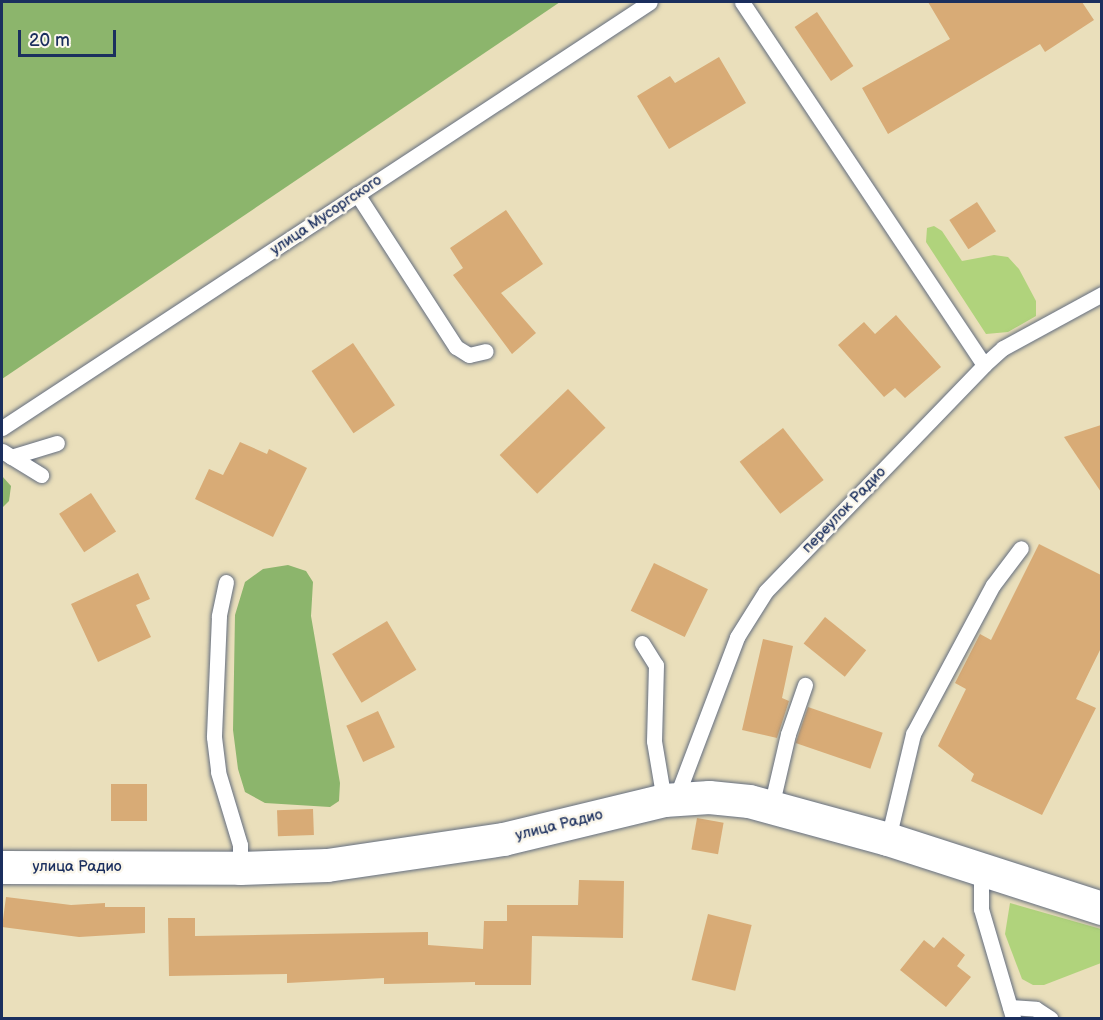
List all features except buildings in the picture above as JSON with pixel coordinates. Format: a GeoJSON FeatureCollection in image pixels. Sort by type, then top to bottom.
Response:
{"type":"FeatureCollection","features":[{"type":"Feature","properties":{"kind":"main road","name":"улица Радио"},"geometry":{"type":"LineString","coordinates":[[2,867],[240,868],[402,856],[503,839],[670,799],[719,798],[771,807],[888,838],[1101,908]]}},
{"type":"Feature","properties":{"kind":"lane","name":"улица Мусоргского"},"geometry":{"type":"LineString","coordinates":[[2,428],[650,2]]}},
{"type":"Feature","properties":{"kind":"lane"},"geometry":{"type":"LineString","coordinates":[[742,2],[984,365]]}},
{"type":"Feature","properties":{"kind":"lane"},"geometry":{"type":"LineString","coordinates":[[357,194],[456,347],[469,356],[486,351]]}},
{"type":"Feature","properties":{"kind":"lane","name":"переулок Радио"},"geometry":{"type":"LineString","coordinates":[[670,799],[736,637],[766,591],[1003,348],[1101,294]]}},
{"type":"Feature","properties":{"kind":"lane"},"geometry":{"type":"LineString","coordinates":[[6,454],[57,443]]}},
{"type":"Feature","properties":{"kind":"lane"},"geometry":{"type":"LineString","coordinates":[[6,454],[41,475]]}},
{"type":"Feature","properties":{"kind":"lane"},"geometry":{"type":"LineString","coordinates":[[888,838],[914,734],[993,585],[1021,549]]}},
{"type":"Feature","properties":{"kind":"lane"},"geometry":{"type":"LineString","coordinates":[[226,582],[219,616],[214,737],[218,772],[240,844],[240,868]]}},
{"type":"Feature","properties":{"kind":"lane"},"geometry":{"type":"LineString","coordinates":[[642,643],[656,664],[659,684],[654,741],[670,799]]}},
{"type":"Feature","properties":{"kind":"lane"},"geometry":{"type":"LineString","coordinates":[[771,807],[788,734],[805,685]]}},
{"type":"Feature","properties":{"kind":"lane"},"geometry":{"type":"LineString","coordinates":[[981,870],[981,909],[1012,1013],[1036,1009],[1050,1018]]}},
{"type":"Feature","properties":{"kind":"green space"},"geometry":{"type":"Polygon","coordinates":[[[2,2],[560,2],[2,379],[2,2]]]}},
{"type":"Feature","properties":{"kind":"green space"},"geometry":{"type":"Polygon","coordinates":[[[934,226],[942,231],[962,261],[994,255],[1008,257],[1019,269],[1036,301],[1036,316],[1008,332],[986,334],[926,242],[927,228],[934,226]]]}},
{"type":"Feature","properties":{"kind":"green space"},"geometry":{"type":"Polygon","coordinates":[[[2,476],[11,486],[9,501],[2,508],[2,476]]]}},
{"type":"Feature","properties":{"kind":"green space"},"geometry":{"type":"Polygon","coordinates":[[[288,565],[306,571],[313,582],[311,616],[340,783],[339,801],[330,807],[265,803],[245,792],[238,769],[233,730],[235,615],[245,582],[263,569],[288,565]]]}},
{"type":"Feature","properties":{"kind":"green space"},"geometry":{"type":"Polygon","coordinates":[[[1010,903],[1101,929],[1101,963],[1044,985],[1033,985],[1022,979],[1005,934],[1010,903]]]}}]}
